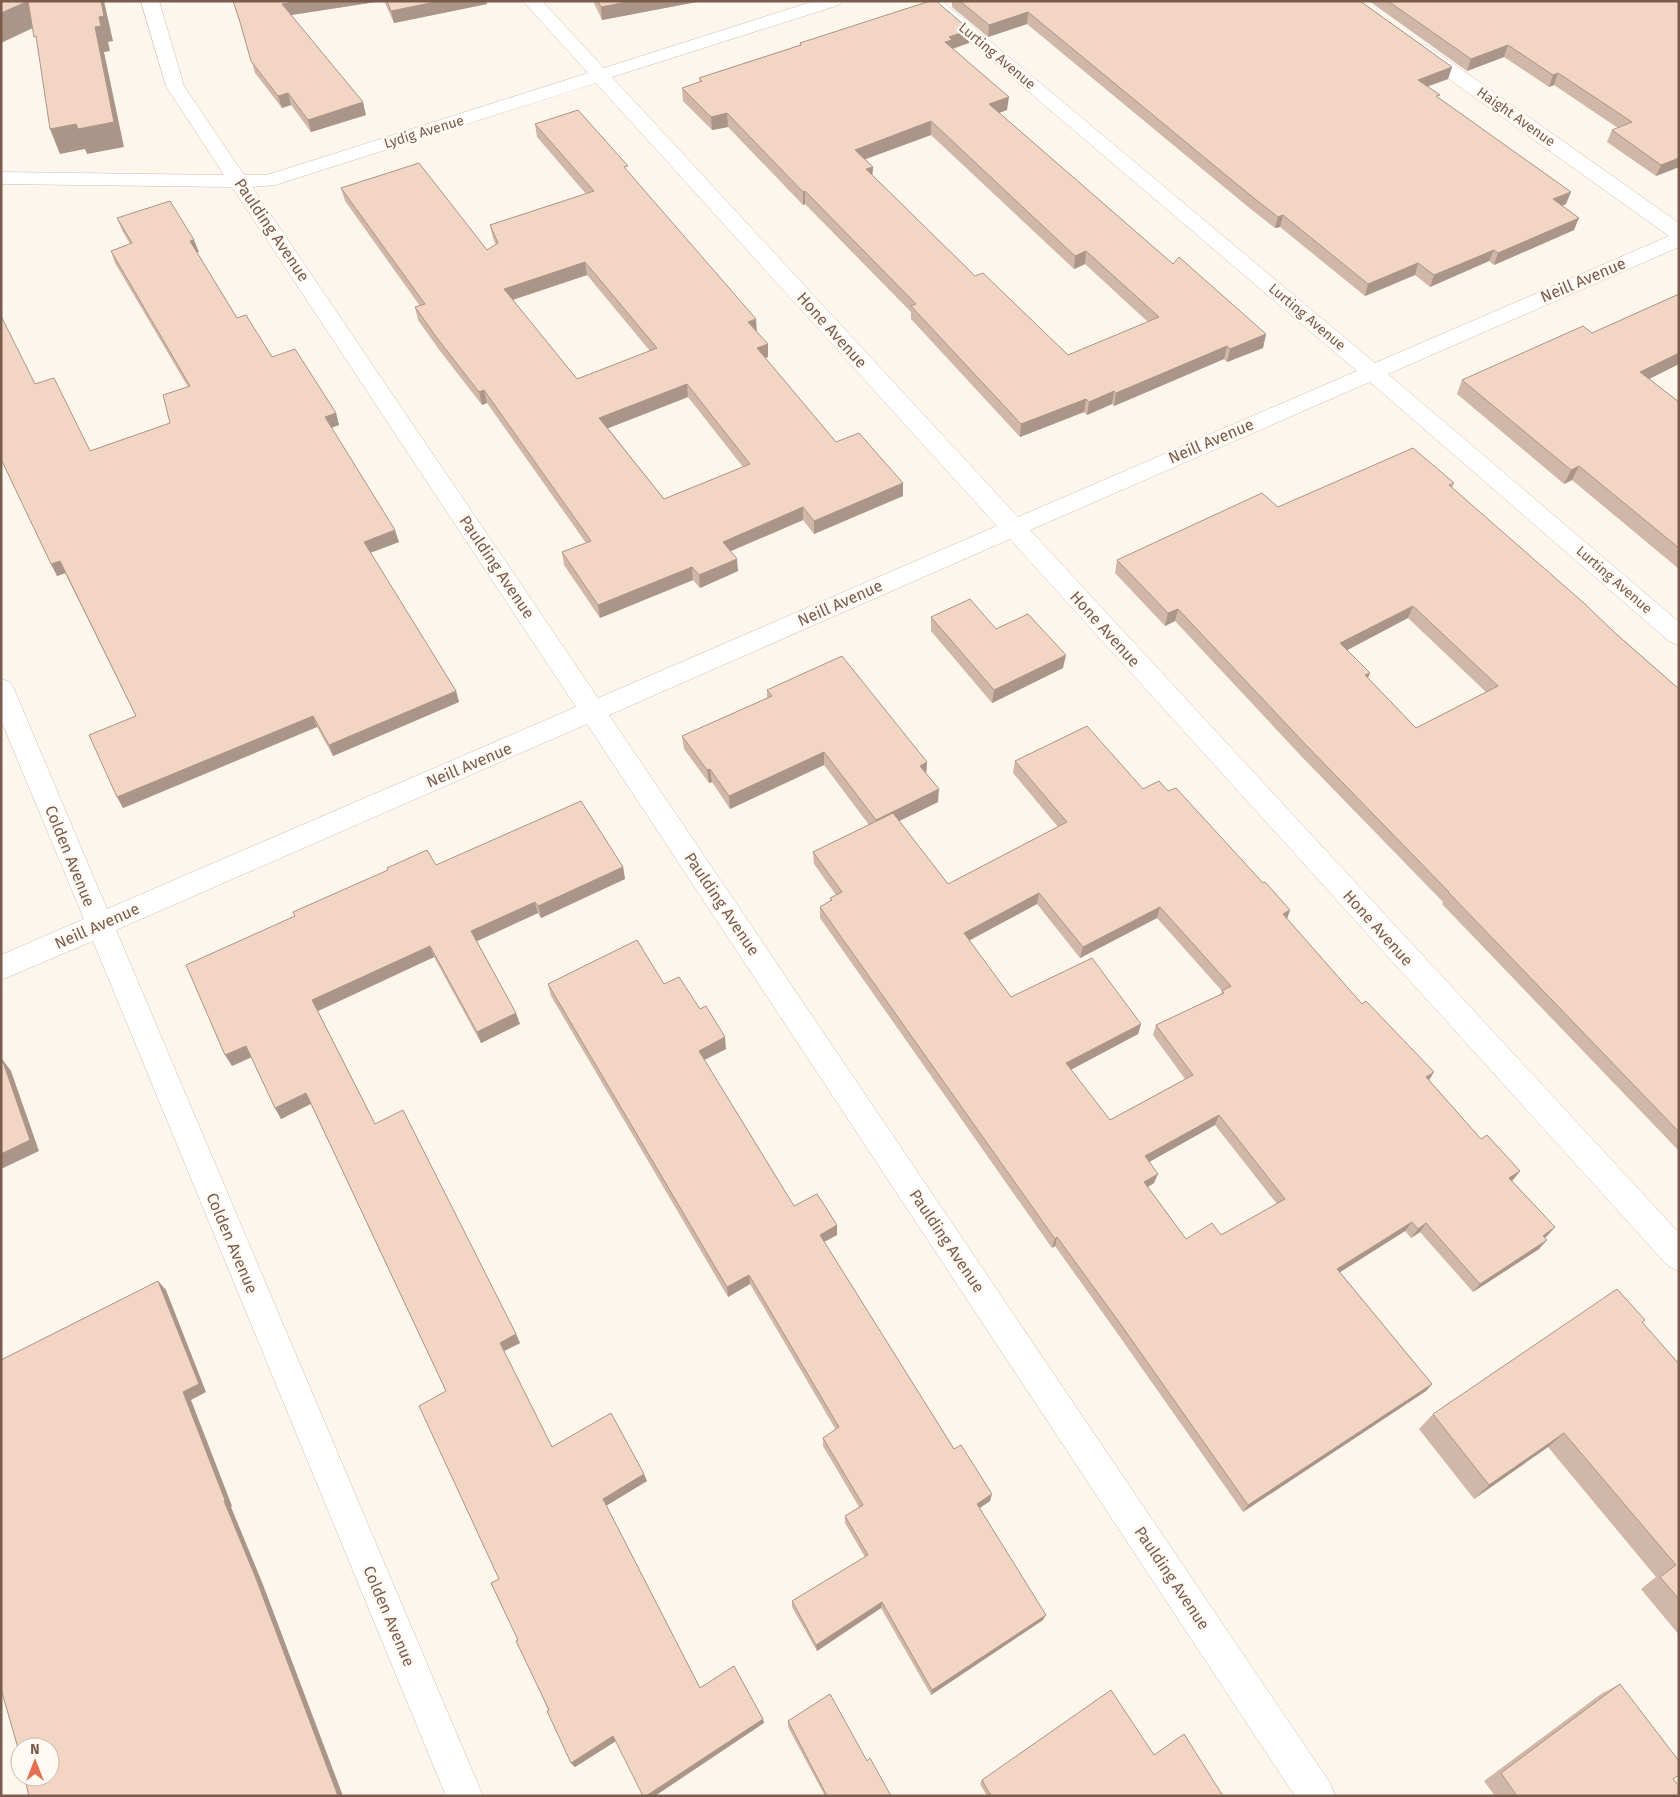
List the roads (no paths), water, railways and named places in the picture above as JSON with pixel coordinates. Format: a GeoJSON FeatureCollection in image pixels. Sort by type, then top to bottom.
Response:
{"type":"FeatureCollection","features":[{"type":"Feature","properties":{"kind":"street","name":"Paulding Avenue"},"geometry":{"type":"LineString","coordinates":[[150,1],[175,86],[1317,1796]]}},
{"type":"Feature","properties":{"kind":"street","name":"Hone Avenue"},"geometry":{"type":"LineString","coordinates":[[532,1],[1679,1256]]}},
{"type":"Feature","properties":{"kind":"street","name":"Lydig Avenue"},"geometry":{"type":"LineString","coordinates":[[1,178],[268,181],[600,77],[833,1]]}},
{"type":"Feature","properties":{"kind":"street","name":"Lurting Avenue"},"geometry":{"type":"LineString","coordinates":[[932,1],[1372,372],[1679,636]]}},
{"type":"Feature","properties":{"kind":"street","name":"Haight Avenue"},"geometry":{"type":"LineString","coordinates":[[1410,42],[1679,233]]}},
{"type":"Feature","properties":{"kind":"street","name":"Neill Avenue"},"geometry":{"type":"LineString","coordinates":[[1,968],[1679,239]]}},
{"type":"Feature","properties":{"kind":"street","name":"Colden Avenue"},"geometry":{"type":"LineString","coordinates":[[1,689],[98,926],[464,1796]]}}]}
